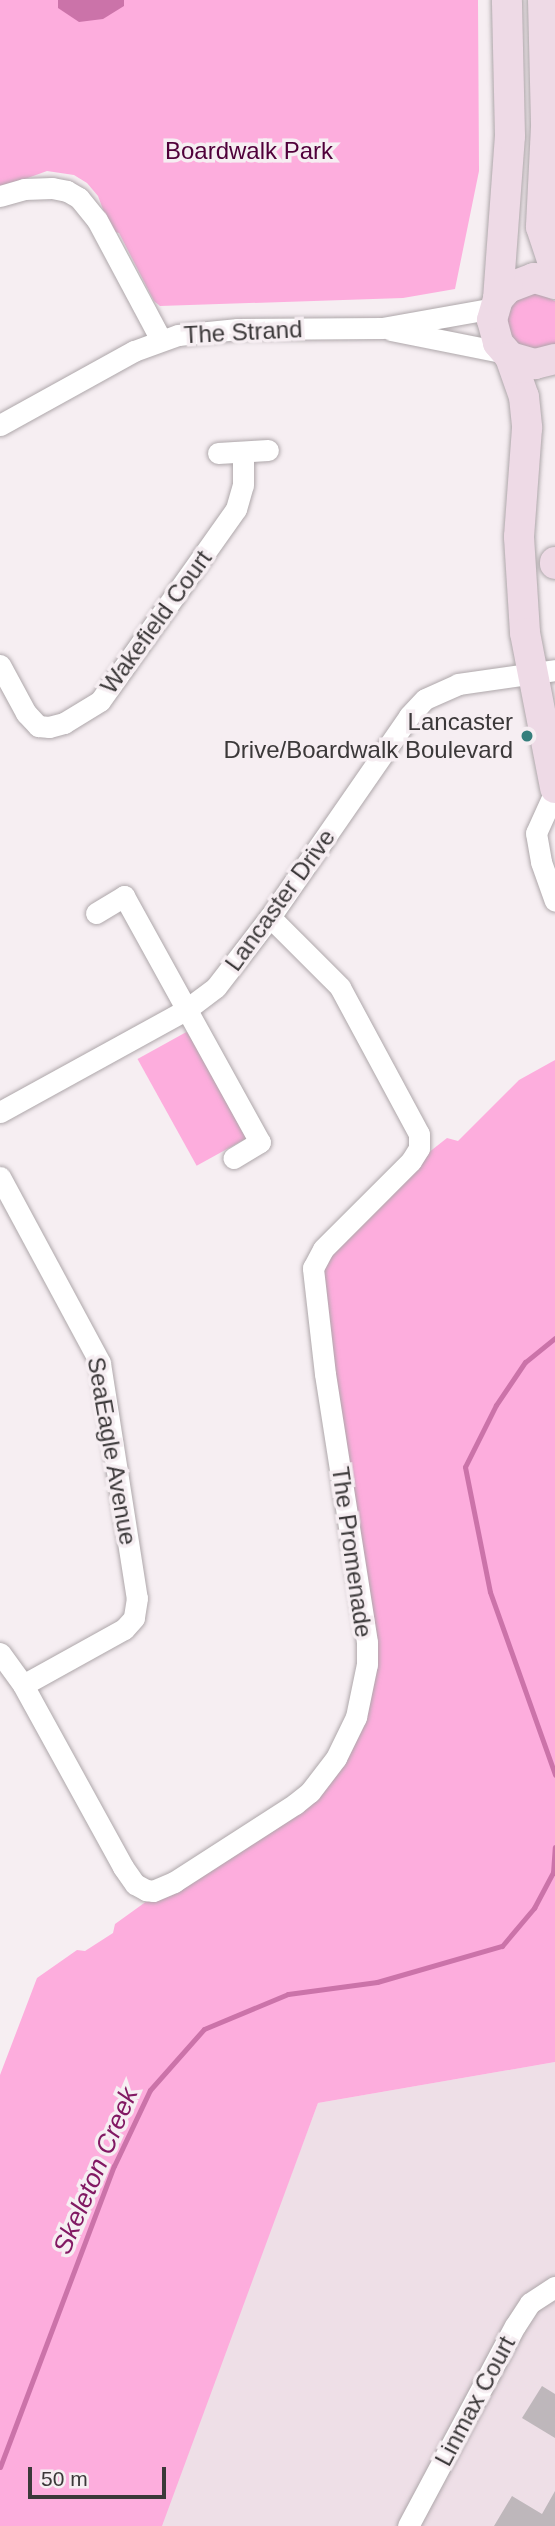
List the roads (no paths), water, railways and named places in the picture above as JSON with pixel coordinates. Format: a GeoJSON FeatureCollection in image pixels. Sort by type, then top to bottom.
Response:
{"type":"FeatureCollection","features":[{"type":"Feature","properties":{"kind":"main road"},"geometry":{"type":"LineString","coordinates":[[507,0],[510,136],[493,332],[508,355],[526,409],[519,537],[543,672],[555,789]]}},
{"type":"Feature","properties":{"kind":"main road"},"geometry":{"type":"LineString","coordinates":[[543,0],[546,127],[541,227],[555,269]]}},
{"type":"Feature","properties":{"kind":"main road"},"geometry":{"type":"LineString","coordinates":[[496,303],[520,281],[534,278],[555,284]]}},
{"type":"Feature","properties":{"kind":"main road"},"geometry":{"type":"LineString","coordinates":[[508,355],[535,364],[555,359]]}},
{"type":"Feature","properties":{"kind":"street"},"geometry":{"type":"LineString","coordinates":[[0,196],[24,189],[48,177],[69,178],[92,198],[97,220],[161,340]]}},
{"type":"Feature","properties":{"kind":"street","name":"The Strand"},"geometry":{"type":"LineString","coordinates":[[0,425],[134,351],[191,332],[382,328],[496,303]]}},
{"type":"Feature","properties":{"kind":"street","name":"The Strand"},"geometry":{"type":"LineString","coordinates":[[382,328],[508,355]]}},
{"type":"Feature","properties":{"kind":"street"},"geometry":{"type":"LineString","coordinates":[[218,453],[268,450]]}},
{"type":"Feature","properties":{"kind":"street","name":"Wakefield Court"},"geometry":{"type":"LineString","coordinates":[[0,665],[26,713],[38,726],[50,727],[64,723],[100,701],[236,509],[242,494],[243,452]]}},
{"type":"Feature","properties":{"kind":"street","name":"Lancaster Drive"},"geometry":{"type":"LineString","coordinates":[[0,1112],[187,1009],[216,988],[270,916],[409,716],[425,699],[458,684],[543,672]]}},
{"type":"Feature","properties":{"kind":"street"},"geometry":{"type":"LineString","coordinates":[[555,789],[536,833],[541,862],[555,901]]}},
{"type":"Feature","properties":{"kind":"street"},"geometry":{"type":"LineString","coordinates":[[96,913],[124,896],[260,1142],[233,1158]]}},
{"type":"Feature","properties":{"kind":"street","name":"The Promenade"},"geometry":{"type":"LineString","coordinates":[[0,1653],[23,1685],[123,1867],[135,1884],[153,1891],[263,1828],[303,1798],[336,1758],[356,1717],[363,1690],[367,1642],[325,1374],[313,1268],[323,1249],[411,1161],[419,1148],[419,1134],[340,987],[270,916]]}},
{"type":"Feature","properties":{"kind":"street","name":"SeaEagle Avenue"},"geometry":{"type":"LineString","coordinates":[[0,1177],[100,1363],[137,1598],[134,1618],[124,1629],[23,1685]]}},
{"type":"Feature","properties":{"kind":"street","name":"Linmax Court"},"geometry":{"type":"LineString","coordinates":[[408,2526],[515,2326],[530,2303],[555,2287]]}},
{"type":"Feature","properties":{"kind":"waterway","name":"Skeleton Creek"},"geometry":{"type":"LineString","coordinates":[[555,1338],[525,1362],[496,1405],[465,1467],[490,1592],[555,1775]]}},
{"type":"Feature","properties":{"kind":"waterway","name":"Skeleton Creek"},"geometry":{"type":"LineString","coordinates":[[0,2467],[114,2166],[150,2090],[204,2029],[288,1994],[377,1982],[502,1946],[534,1908],[553,1873],[555,1847]]}},
{"type":"Feature","properties":{"kind":"place","name":"Lancaster Drive/Boardwalk Boulevard"},"geometry":{"type":"Point","coordinates":[527,736]}},
{"type":"Feature","properties":{"kind":"park label","name":"Boardwalk Park"},"geometry":{"type":"Point","coordinates":[249,151]}}]}
